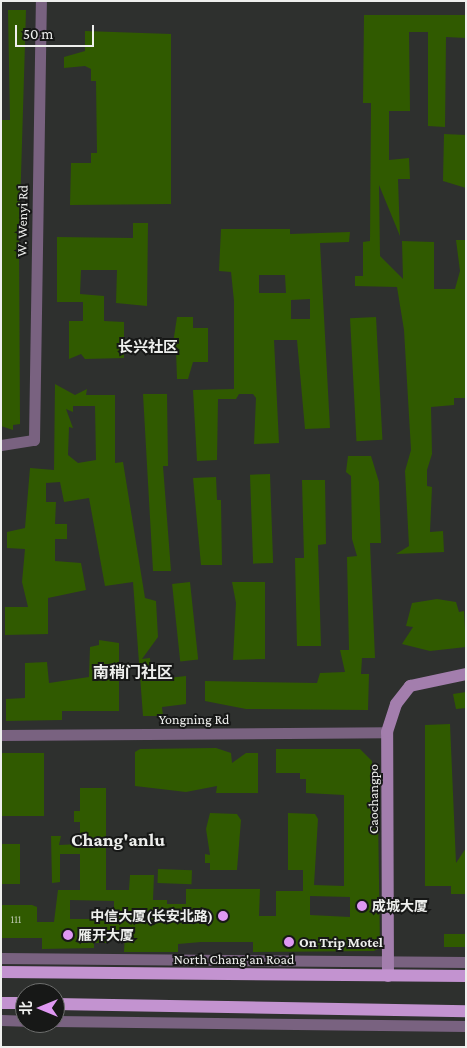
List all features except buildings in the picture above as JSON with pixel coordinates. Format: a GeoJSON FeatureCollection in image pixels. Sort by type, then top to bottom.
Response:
{"type":"FeatureCollection","features":[{"type":"Feature","properties":{"kind":"main road","name":"North Chang'an Road"},"geometry":{"type":"LineString","coordinates":[[1,972],[466,976]]}},
{"type":"Feature","properties":{"kind":"main road"},"geometry":{"type":"LineString","coordinates":[[1,1003],[15,1003]]}},
{"type":"Feature","properties":{"kind":"main road"},"geometry":{"type":"LineString","coordinates":[[65,1004],[466,1011]]}},
{"type":"Feature","properties":{"kind":"street","name":"W. Wenyi Rd"},"geometry":{"type":"LineString","coordinates":[[1,445],[34,440],[41,1]]}},
{"type":"Feature","properties":{"kind":"street","name":"Caochangpo"},"geometry":{"type":"LineString","coordinates":[[388,976],[388,732],[396,704],[410,686],[466,674]]}},
{"type":"Feature","properties":{"kind":"street","name":"Yongning Rd"},"geometry":{"type":"LineString","coordinates":[[1,735],[388,732]]}},
{"type":"Feature","properties":{"kind":"street"},"geometry":{"type":"LineString","coordinates":[[1,958],[466,962]]}},
{"type":"Feature","properties":{"kind":"street"},"geometry":{"type":"LineString","coordinates":[[1,1020],[15,1021]]}},
{"type":"Feature","properties":{"kind":"street"},"geometry":{"type":"LineString","coordinates":[[65,1021],[466,1026]]}},
{"type":"Feature","properties":{"kind":"place","name":"成城大厦"},"geometry":{"type":"Point","coordinates":[362,906]}},
{"type":"Feature","properties":{"kind":"place","name":"中信大厦(长安北路)"},"geometry":{"type":"Point","coordinates":[223,916]}},
{"type":"Feature","properties":{"kind":"place","name":"雁开大厦"},"geometry":{"type":"Point","coordinates":[68,935]}},
{"type":"Feature","properties":{"kind":"place","name":"On Trip Motel"},"geometry":{"type":"Point","coordinates":[289,942]}},
{"type":"Feature","properties":{"kind":"district","name":"长兴社区"},"geometry":{"type":"Point","coordinates":[148,348]}},
{"type":"Feature","properties":{"kind":"district","name":"南稍门社区"},"geometry":{"type":"Point","coordinates":[133,673]}},
{"type":"Feature","properties":{"kind":"district","name":"Chang'anlu"},"geometry":{"type":"Point","coordinates":[118,840]}}]}
